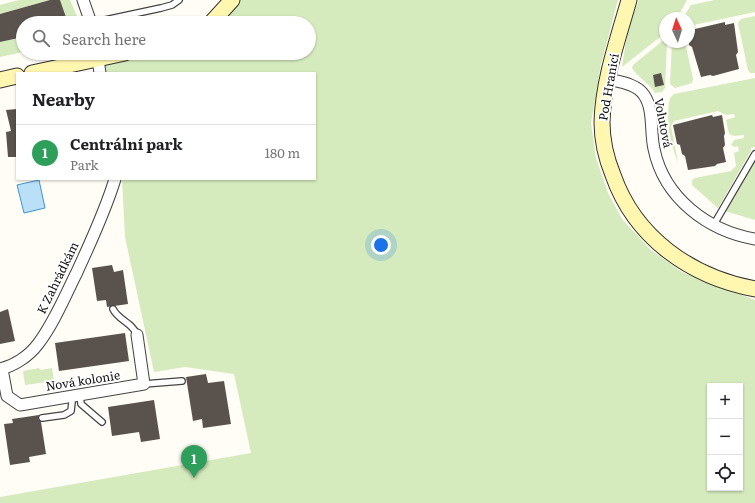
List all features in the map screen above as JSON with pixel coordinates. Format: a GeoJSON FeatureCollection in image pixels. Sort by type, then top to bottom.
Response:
{"type":"FeatureCollection","features":[{"type":"Feature","properties":{"kind":"street"},"geometry":{"type":"LineString","coordinates":[[82,0],[88,16]]}},
{"type":"Feature","properties":{"kind":"street"},"geometry":{"type":"LineString","coordinates":[[217,16],[232,0]]}},
{"type":"Feature","properties":{"kind":"street","name":"Pod Hranicí"},"geometry":{"type":"LineString","coordinates":[[629,0],[608,79],[602,122],[605,151],[615,183],[632,216],[660,245],[690,266],[711,276],[755,289]]}},
{"type":"Feature","properties":{"kind":"street"},"geometry":{"type":"LineString","coordinates":[[38,72],[98,62]]}},
{"type":"Feature","properties":{"kind":"street"},"geometry":{"type":"LineString","coordinates":[[0,80],[16,76]]}},
{"type":"Feature","properties":{"kind":"street","name":"Volutová"},"geometry":{"type":"LineString","coordinates":[[608,79],[638,89],[644,94],[649,109],[654,150],[670,188],[683,203],[713,226],[725,232],[755,240]]}},
{"type":"Feature","properties":{"kind":"street","name":"K Zahrádkám"},"geometry":{"type":"LineString","coordinates":[[1,369],[24,357],[37,346],[46,332],[67,292],[105,210],[115,180]]}},
{"type":"Feature","properties":{"kind":"street"},"geometry":{"type":"LineString","coordinates":[[137,335],[144,384]]}},
{"type":"Feature","properties":{"kind":"street","name":"Nová kolonie"},"geometry":{"type":"LineString","coordinates":[[1,369],[4,396],[20,405],[144,384]]}},
{"type":"Feature","properties":{"kind":"lane"},"geometry":{"type":"LineString","coordinates":[[124,16],[172,5],[179,0]]}},
{"type":"Feature","properties":{"kind":"lane"},"geometry":{"type":"LineString","coordinates":[[713,226],[755,154]]}},
{"type":"Feature","properties":{"kind":"lane"},"geometry":{"type":"LineString","coordinates":[[113,309],[115,313],[135,329],[137,335]]}},
{"type":"Feature","properties":{"kind":"lane"},"geometry":{"type":"LineString","coordinates":[[144,384],[182,381]]}},
{"type":"Feature","properties":{"kind":"lane"},"geometry":{"type":"LineString","coordinates":[[42,418],[64,415],[71,411],[72,402],[75,396],[81,404],[102,422]]}},
{"type":"Feature","properties":{"kind":"green space"},"geometry":{"type":"Polygon","coordinates":[[[19,0],[50,0],[0,14],[0,5],[19,0]]]}},
{"type":"Feature","properties":{"kind":"green space"},"geometry":{"type":"Polygon","coordinates":[[[60,0],[70,0],[77,16],[66,16],[60,0]]]}},
{"type":"Feature","properties":{"kind":"green space"},"geometry":{"type":"Polygon","coordinates":[[[239,0],[618,0],[601,64],[591,123],[596,158],[608,193],[622,219],[651,250],[682,272],[755,300],[755,503],[0,503],[0,497],[251,453],[234,374],[185,367],[154,372],[125,237],[122,180],[316,180],[316,72],[106,72],[105,65],[123,60],[316,60],[316,16],[226,16],[239,0]]]}},
{"type":"Feature","properties":{"kind":"green space"},"geometry":{"type":"Polygon","coordinates":[[[639,0],[687,0],[680,12],[659,12],[659,38],[622,67],[628,28],[639,0]]]}},
{"type":"Feature","properties":{"kind":"green space"},"geometry":{"type":"Polygon","coordinates":[[[715,0],[755,0],[755,12],[695,25],[695,12],[687,12],[691,5],[715,0]]]}},
{"type":"Feature","properties":{"kind":"green space"},"geometry":{"type":"Polygon","coordinates":[[[755,16],[755,73],[750,73],[748,70],[738,23],[741,19],[755,16]]]}},
{"type":"Feature","properties":{"kind":"green space"},"geometry":{"type":"Polygon","coordinates":[[[16,39],[16,54],[0,57],[0,42],[16,39]]]}},
{"type":"Feature","properties":{"kind":"green space"},"geometry":{"type":"Polygon","coordinates":[[[659,44],[659,48],[667,48],[665,88],[662,92],[655,93],[650,86],[637,75],[632,68],[633,65],[659,44]]]}},
{"type":"Feature","properties":{"kind":"green space"},"geometry":{"type":"Polygon","coordinates":[[[672,48],[686,48],[693,79],[692,83],[675,88],[670,84],[672,48]]]}},
{"type":"Feature","properties":{"kind":"green space"},"geometry":{"type":"Polygon","coordinates":[[[755,78],[755,147],[751,148],[751,151],[718,208],[692,185],[692,180],[695,178],[731,171],[736,166],[734,153],[739,151],[738,146],[735,147],[731,145],[734,140],[744,138],[744,135],[734,136],[729,134],[726,120],[735,117],[734,114],[726,115],[718,111],[674,121],[671,126],[678,163],[668,123],[670,98],[674,94],[755,78]]]}},
{"type":"Feature","properties":{"kind":"green space"},"geometry":{"type":"Polygon","coordinates":[[[755,160],[755,220],[725,211],[755,160]]]}},
{"type":"Feature","properties":{"kind":"green space"},"geometry":{"type":"Polygon","coordinates":[[[39,368],[41,370],[52,368],[54,381],[25,385],[23,371],[39,368]]]}},
{"type":"Feature","properties":{"kind":"water"},"geometry":{"type":"Polygon","coordinates":[[[39,180],[45,208],[24,213],[17,185],[39,180]]]}},
{"type":"Feature","properties":{"kind":"building"},"geometry":{"type":"Polygon","coordinates":[[[50,0],[60,0],[66,16],[16,16],[16,39],[0,42],[0,14],[50,0]]]}},
{"type":"Feature","properties":{"kind":"building"},"geometry":{"type":"Polygon","coordinates":[[[725,22],[725,25],[734,23],[738,52],[736,55],[739,69],[713,76],[710,75],[701,77],[692,48],[695,48],[695,29],[725,22]]]}},
{"type":"Feature","properties":{"kind":"building"},"geometry":{"type":"Polygon","coordinates":[[[661,73],[664,85],[655,87],[653,75],[661,73]]]}},
{"type":"Feature","properties":{"kind":"building"},"geometry":{"type":"Polygon","coordinates":[[[16,109],[16,157],[8,157],[6,132],[11,131],[6,110],[16,109]]]}},
{"type":"Feature","properties":{"kind":"building"},"geometry":{"type":"Polygon","coordinates":[[[712,115],[713,117],[722,115],[725,133],[725,145],[723,148],[726,162],[715,166],[688,170],[685,156],[682,154],[680,145],[677,144],[673,125],[712,115]]]}},
{"type":"Feature","properties":{"kind":"building"},"geometry":{"type":"Polygon","coordinates":[[[112,265],[114,272],[123,270],[128,304],[107,307],[106,300],[97,301],[92,268],[112,265]]]}},
{"type":"Feature","properties":{"kind":"building"},"geometry":{"type":"Polygon","coordinates":[[[8,309],[15,341],[0,344],[0,312],[8,309]]]}},
{"type":"Feature","properties":{"kind":"building"},"geometry":{"type":"Polygon","coordinates":[[[125,333],[129,361],[59,371],[55,343],[125,333]]]}},
{"type":"Feature","properties":{"kind":"building"},"geometry":{"type":"Polygon","coordinates":[[[206,374],[208,383],[224,381],[231,424],[203,428],[202,419],[193,421],[186,377],[206,374]]]}},
{"type":"Feature","properties":{"kind":"building"},"geometry":{"type":"Polygon","coordinates":[[[154,400],[160,439],[141,442],[139,432],[112,436],[108,407],[154,400]]]}},
{"type":"Feature","properties":{"kind":"building"},"geometry":{"type":"Polygon","coordinates":[[[39,415],[38,419],[41,422],[46,454],[29,457],[30,462],[10,465],[4,424],[13,423],[12,419],[39,415]]]}},
{"type":"Feature","properties":{"kind":"place","name":"Centrální park"},"geometry":{"type":"Point","coordinates":[194,478]}}]}
